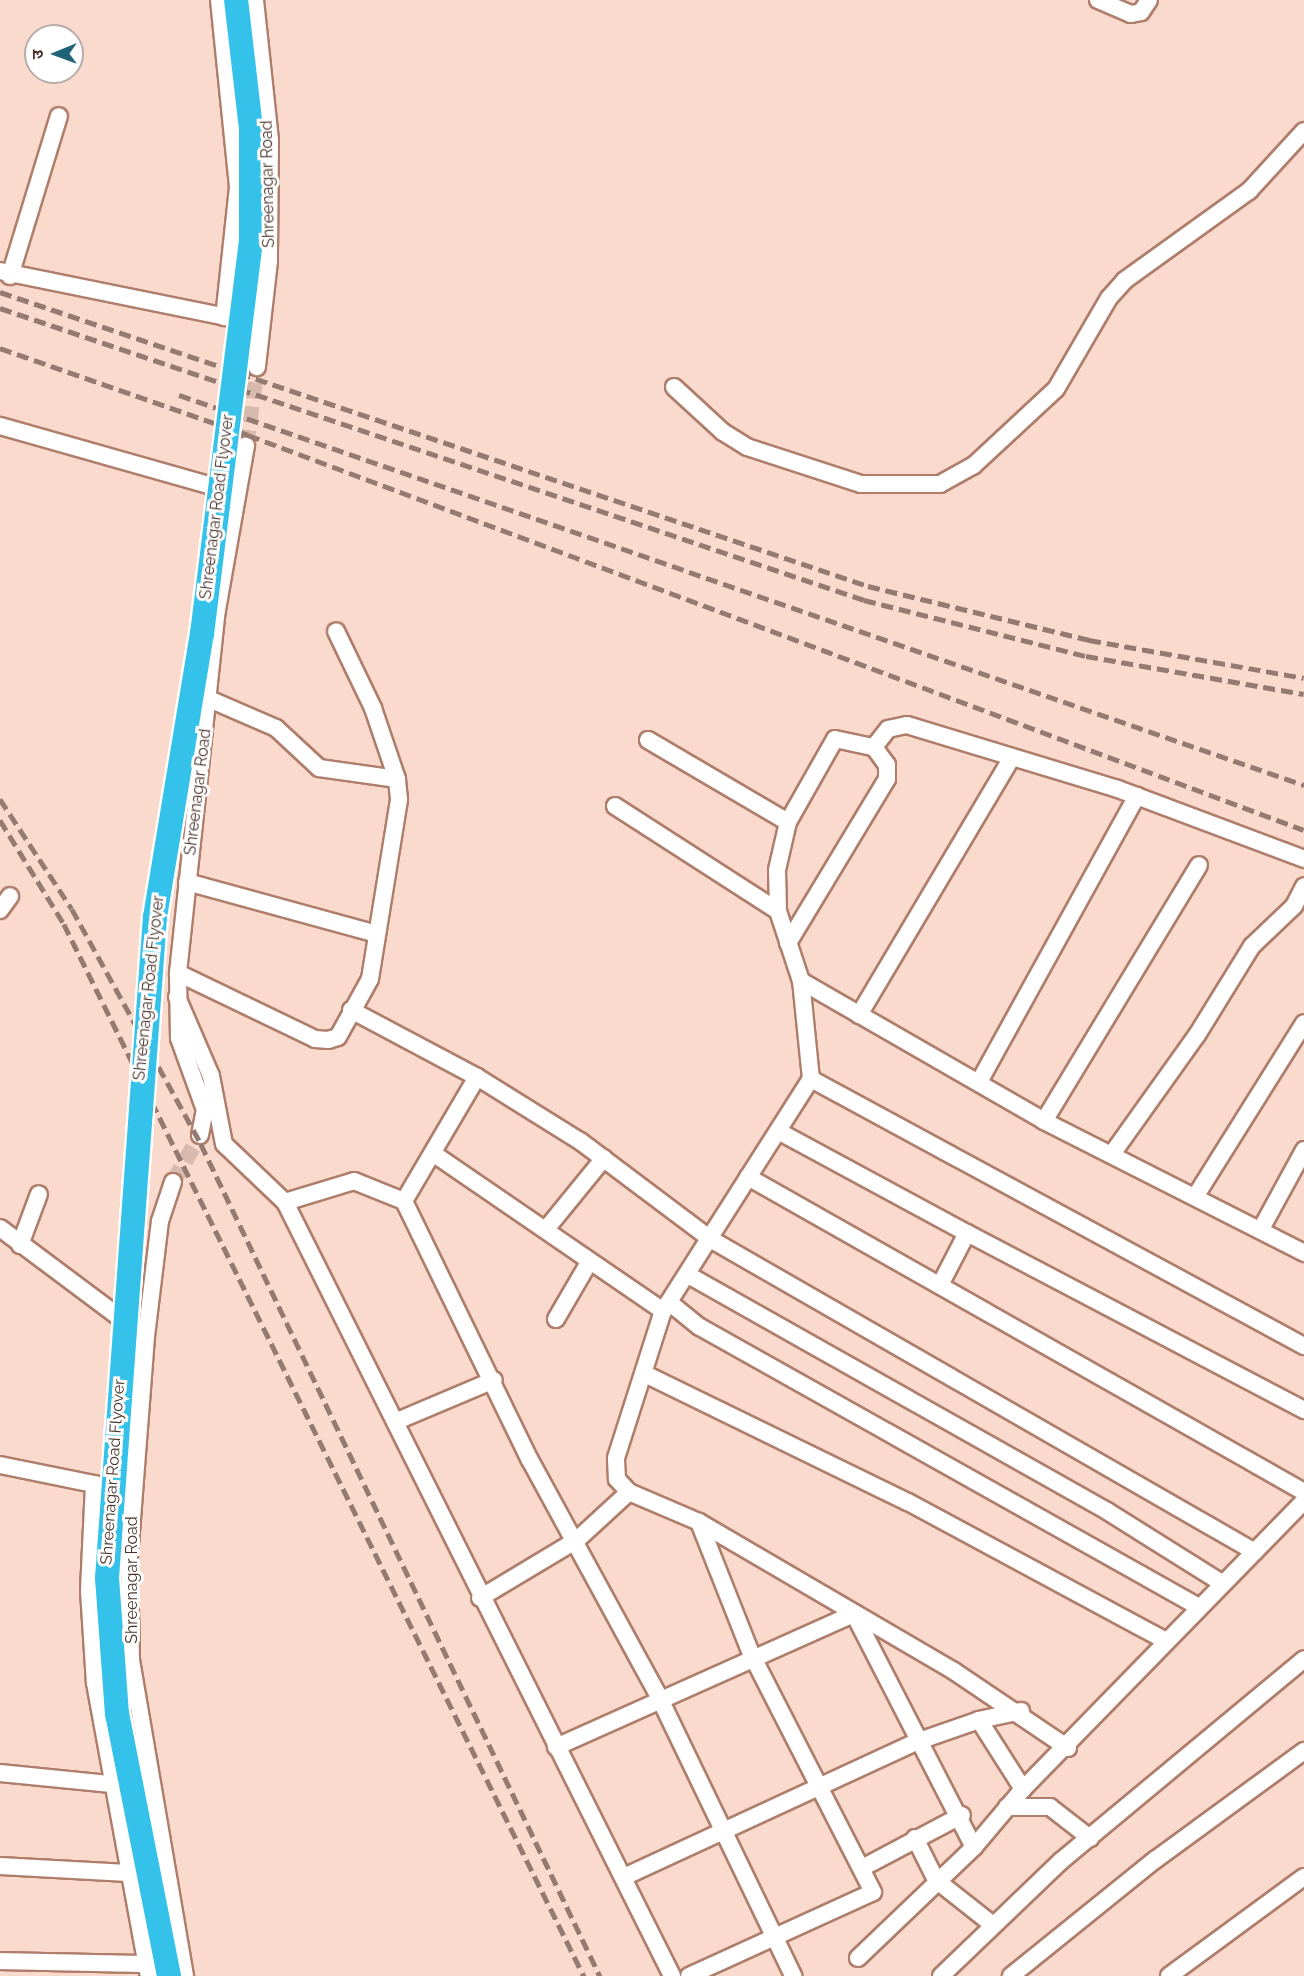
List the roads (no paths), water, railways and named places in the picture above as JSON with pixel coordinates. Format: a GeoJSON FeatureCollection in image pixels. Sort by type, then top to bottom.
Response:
{"type":"FeatureCollection","features":[{"type":"Feature","properties":{"kind":"highway","name":"Shreenagar Road Flyover"},"geometry":{"type":"LineString","coordinates":[[169,1976],[117,1714],[107,1578],[155,917],[202,634],[251,238],[251,129],[236,0]]}},
{"type":"Feature","properties":{"kind":"street"},"geometry":{"type":"LineString","coordinates":[[219,0],[238,187],[225,317]]}},
{"type":"Feature","properties":{"kind":"street","name":"Shreenagar Road"},"geometry":{"type":"LineString","coordinates":[[255,0],[270,140],[267,297],[257,367]]}},
{"type":"Feature","properties":{"kind":"street"},"geometry":{"type":"LineString","coordinates":[[1098,0],[1131,14],[1142,12],[1149,0]]}},
{"type":"Feature","properties":{"kind":"street"},"geometry":{"type":"LineString","coordinates":[[59,116],[5,273],[263,324]]}},
{"type":"Feature","properties":{"kind":"street"},"geometry":{"type":"LineString","coordinates":[[674,387],[723,432],[747,447],[861,484],[940,484],[973,466],[1056,389],[1109,297],[1125,280],[1240,198],[1304,131]]}},
{"type":"Feature","properties":{"kind":"street"},"geometry":{"type":"LineString","coordinates":[[0,426],[238,493]]}},
{"type":"Feature","properties":{"kind":"street","name":"Shreenagar Road"},"geometry":{"type":"LineString","coordinates":[[200,1135],[205,1110],[179,1038],[178,973],[217,610],[246,446]]}},
{"type":"Feature","properties":{"kind":"street"},"geometry":{"type":"LineString","coordinates":[[178,973],[315,1039],[338,1037],[373,968],[374,933],[399,799],[397,779],[374,708],[336,631]]}},
{"type":"Feature","properties":{"kind":"street"},"geometry":{"type":"LineString","coordinates":[[209,699],[276,728],[319,768],[397,779]]}},
{"type":"Feature","properties":{"kind":"street"},"geometry":{"type":"LineString","coordinates":[[874,747],[888,729],[908,725],[1011,759],[1137,796],[1304,859]]}},
{"type":"Feature","properties":{"kind":"street"},"geometry":{"type":"LineString","coordinates":[[788,943],[887,779],[887,765],[874,747],[835,739],[788,822],[777,870],[778,911],[788,943],[801,981],[811,1079],[748,1177],[690,1276],[666,1307],[616,1458],[616,1479],[629,1492],[699,1522],[1021,1711],[1068,1748]]}},
{"type":"Feature","properties":{"kind":"street"},"geometry":{"type":"LineString","coordinates":[[648,740],[788,822]]}},
{"type":"Feature","properties":{"kind":"street"},"geometry":{"type":"LineString","coordinates":[[859,1015],[1011,759]]}},
{"type":"Feature","properties":{"kind":"street"},"geometry":{"type":"LineString","coordinates":[[979,1082],[1137,796]]}},
{"type":"Feature","properties":{"kind":"street"},"geometry":{"type":"LineString","coordinates":[[615,806],[778,911]]}},
{"type":"Feature","properties":{"kind":"street"},"geometry":{"type":"LineString","coordinates":[[1044,1121],[1199,865]]}},
{"type":"Feature","properties":{"kind":"street"},"geometry":{"type":"LineString","coordinates":[[187,882],[374,933]]}},
{"type":"Feature","properties":{"kind":"street"},"geometry":{"type":"LineString","coordinates":[[1112,1154],[1197,1035],[1252,946],[1294,906],[1304,886]]}},
{"type":"Feature","properties":{"kind":"street"},"geometry":{"type":"LineString","coordinates":[[801,981],[1044,1121],[1261,1229],[1304,1253]]}},
{"type":"Feature","properties":{"kind":"street"},"geometry":{"type":"LineString","coordinates":[[177,997],[210,1076],[224,1144],[285,1202],[397,1421],[480,1598],[624,1877],[672,1976]]}},
{"type":"Feature","properties":{"kind":"street"},"geometry":{"type":"LineString","coordinates":[[351,1010],[477,1077],[604,1158],[712,1240],[1255,1552]]}},
{"type":"Feature","properties":{"kind":"street"},"geometry":{"type":"LineString","coordinates":[[1195,1197],[1304,1023]]}},
{"type":"Feature","properties":{"kind":"street"},"geometry":{"type":"LineString","coordinates":[[404,1201],[434,1155],[477,1077]]}},
{"type":"Feature","properties":{"kind":"street"},"geometry":{"type":"LineString","coordinates":[[811,1079],[1304,1346]]}},
{"type":"Feature","properties":{"kind":"street"},"geometry":{"type":"LineString","coordinates":[[778,1131],[1304,1410]]}},
{"type":"Feature","properties":{"kind":"street"},"geometry":{"type":"LineString","coordinates":[[434,1155],[547,1228],[588,1264],[1199,1607]]}},
{"type":"Feature","properties":{"kind":"street"},"geometry":{"type":"LineString","coordinates":[[547,1228],[604,1158]]}},
{"type":"Feature","properties":{"kind":"street"},"geometry":{"type":"LineString","coordinates":[[1261,1229],[1302,1159]]}},
{"type":"Feature","properties":{"kind":"street"},"geometry":{"type":"LineString","coordinates":[[748,1177],[1304,1492]]}},
{"type":"Feature","properties":{"kind":"street"},"geometry":{"type":"LineString","coordinates":[[285,1202],[354,1181],[404,1201],[494,1380],[531,1460],[578,1539],[659,1697],[720,1832],[793,1976]]}},
{"type":"Feature","properties":{"kind":"street","name":"Shreenagar Road"},"geometry":{"type":"LineString","coordinates":[[173,1182],[160,1221],[146,1337],[133,1493],[131,1660],[185,1976]]}},
{"type":"Feature","properties":{"kind":"street"},"geometry":{"type":"LineString","coordinates":[[20,1245],[39,1194]]}},
{"type":"Feature","properties":{"kind":"street"},"geometry":{"type":"LineString","coordinates":[[0,1228],[146,1337]]}},
{"type":"Feature","properties":{"kind":"street"},"geometry":{"type":"LineString","coordinates":[[940,1286],[967,1233]]}},
{"type":"Feature","properties":{"kind":"street"},"geometry":{"type":"LineString","coordinates":[[556,1319],[588,1264]]}},
{"type":"Feature","properties":{"kind":"street"},"geometry":{"type":"LineString","coordinates":[[690,1276],[1107,1511],[1222,1583]]}},
{"type":"Feature","properties":{"kind":"street"},"geometry":{"type":"LineString","coordinates":[[645,1374],[908,1502],[1167,1641]]}},
{"type":"Feature","properties":{"kind":"street"},"geometry":{"type":"LineString","coordinates":[[397,1421],[494,1380]]}},
{"type":"Feature","properties":{"kind":"street"},"geometry":{"type":"LineString","coordinates":[[0,1465],[133,1493]]}},
{"type":"Feature","properties":{"kind":"street"},"geometry":{"type":"LineString","coordinates":[[0,1961],[148,1970],[111,1784],[90,1633],[94,1484]]}},
{"type":"Feature","properties":{"kind":"street"},"geometry":{"type":"LineString","coordinates":[[480,1598],[578,1539],[629,1492]]}},
{"type":"Feature","properties":{"kind":"street"},"geometry":{"type":"LineString","coordinates":[[858,1958],[936,1880],[974,1847],[1023,1789],[1068,1748],[1199,1607],[1304,1501]]}},
{"type":"Feature","properties":{"kind":"street"},"geometry":{"type":"LineString","coordinates":[[689,1976],[775,1940],[873,1892],[821,1786],[752,1656],[699,1522]]}},
{"type":"Feature","properties":{"kind":"street"},"geometry":{"type":"LineString","coordinates":[[556,1747],[659,1697],[854,1614]]}},
{"type":"Feature","properties":{"kind":"street"},"geometry":{"type":"LineString","coordinates":[[854,1614],[916,1742],[962,1815],[974,1847]]}},
{"type":"Feature","properties":{"kind":"street"},"geometry":{"type":"LineString","coordinates":[[941,1976],[993,1925],[1090,1838],[1304,1659]]}},
{"type":"Feature","properties":{"kind":"street"},"geometry":{"type":"LineString","coordinates":[[624,1877],[916,1742],[979,1720],[1021,1711]]}},
{"type":"Feature","properties":{"kind":"street"},"geometry":{"type":"LineString","coordinates":[[979,1720],[1023,1789]]}},
{"type":"Feature","properties":{"kind":"street"},"geometry":{"type":"LineString","coordinates":[[1011,1976],[1155,1860],[1304,1751]]}},
{"type":"Feature","properties":{"kind":"street"},"geometry":{"type":"LineString","coordinates":[[0,1773],[111,1784]]}},
{"type":"Feature","properties":{"kind":"street"},"geometry":{"type":"LineString","coordinates":[[1007,1807],[1050,1807],[1090,1838]]}},
{"type":"Feature","properties":{"kind":"street"},"geometry":{"type":"LineString","coordinates":[[862,1868],[962,1815]]}},
{"type":"Feature","properties":{"kind":"street"},"geometry":{"type":"LineString","coordinates":[[915,1838],[936,1880],[993,1925]]}},
{"type":"Feature","properties":{"kind":"street"},"geometry":{"type":"LineString","coordinates":[[0,1866],[128,1873]]}},
{"type":"Feature","properties":{"kind":"street"},"geometry":{"type":"LineString","coordinates":[[1174,1975],[1304,1877]]}},
{"type":"Feature","properties":{"kind":"tunnel"},"geometry":{"type":"LineString","coordinates":[[246,446],[257,367]]}},
{"type":"Feature","properties":{"kind":"tunnel"},"geometry":{"type":"LineString","coordinates":[[173,1182],[200,1135]]}},
{"type":"Feature","properties":{"kind":"railway"},"geometry":{"type":"LineString","coordinates":[[0,292],[868,586],[1089,640],[1304,678]]}},
{"type":"Feature","properties":{"kind":"railway"},"geometry":{"type":"LineString","coordinates":[[0,308],[864,600],[1086,656],[1304,694]]}},
{"type":"Feature","properties":{"kind":"railway"},"geometry":{"type":"LineString","coordinates":[[0,348],[248,435],[1304,830]]}},
{"type":"Feature","properties":{"kind":"railway"},"geometry":{"type":"LineString","coordinates":[[179,395],[1304,785]]}},
{"type":"Feature","properties":{"kind":"railway"},"geometry":{"type":"LineString","coordinates":[[0,799],[72,909],[201,1144],[600,1976]]}},
{"type":"Feature","properties":{"kind":"railway"},"geometry":{"type":"LineString","coordinates":[[0,820],[64,924],[584,1976]]}}]}
